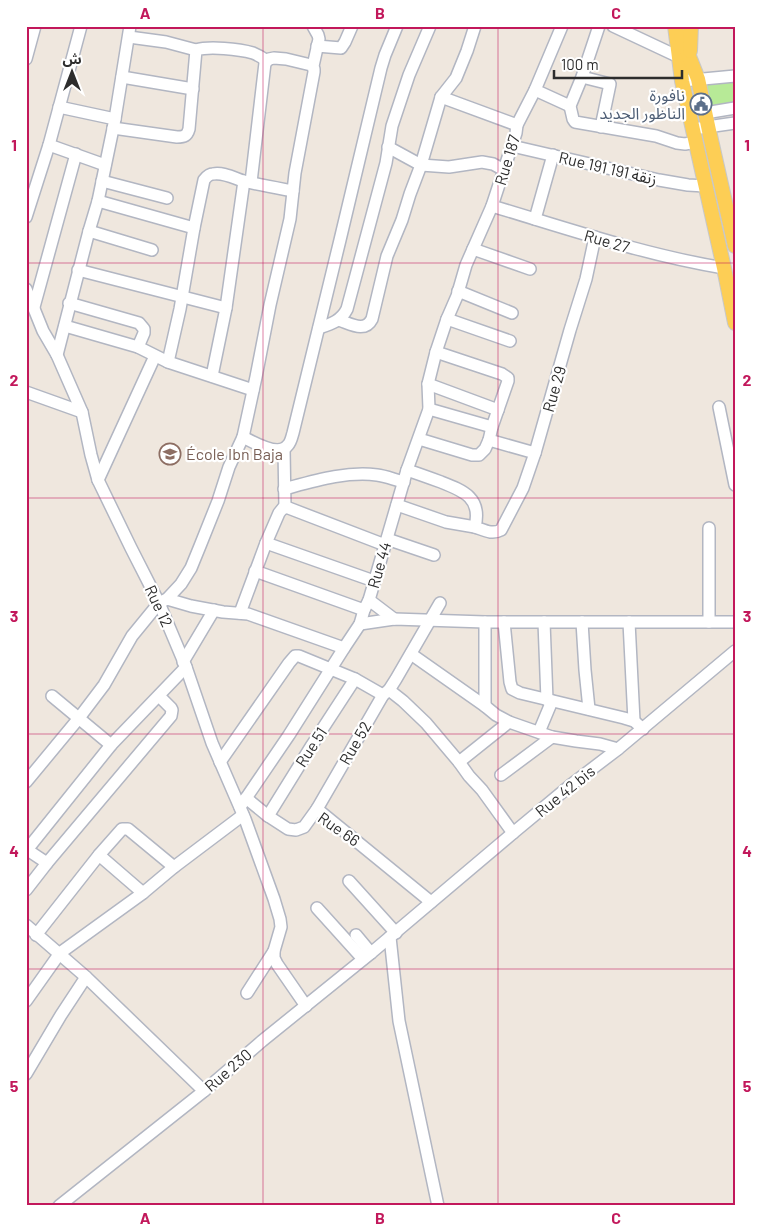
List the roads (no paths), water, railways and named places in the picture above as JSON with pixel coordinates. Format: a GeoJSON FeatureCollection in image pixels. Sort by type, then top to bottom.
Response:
{"type":"FeatureCollection","features":[{"type":"Feature","properties":{"kind":"main road"},"geometry":{"type":"LineString","coordinates":[[676,26],[684,57],[698,79],[735,246]]}},
{"type":"Feature","properties":{"kind":"main road"},"geometry":{"type":"LineString","coordinates":[[691,26],[684,57],[682,80],[735,323]]}},
{"type":"Feature","properties":{"kind":"street"},"geometry":{"type":"LineString","coordinates":[[26,59],[35,26]]}},
{"type":"Feature","properties":{"kind":"street"},"geometry":{"type":"LineString","coordinates":[[26,217],[49,146],[81,26]]}},
{"type":"Feature","properties":{"kind":"street"},"geometry":{"type":"LineString","coordinates":[[26,782],[104,685],[132,636],[181,584],[191,568],[218,501],[228,467],[243,437],[271,296],[290,219],[295,173],[314,72],[313,66],[318,36],[313,26]]}},
{"type":"Feature","properties":{"kind":"street"},"geometry":{"type":"LineString","coordinates":[[317,46],[341,48],[352,26]]}},
{"type":"Feature","properties":{"kind":"street"},"geometry":{"type":"LineString","coordinates":[[243,437],[278,451],[284,449],[289,444],[319,328],[381,68],[397,26]]}},
{"type":"Feature","properties":{"kind":"street"},"geometry":{"type":"LineString","coordinates":[[319,328],[339,320],[346,309],[386,163],[392,126],[409,75],[430,26]]}},
{"type":"Feature","properties":{"kind":"street"},"geometry":{"type":"LineString","coordinates":[[339,320],[365,327],[369,325],[372,319],[387,256],[422,165],[441,97],[456,78],[475,26]]}},
{"type":"Feature","properties":{"kind":"street","name":"Rue 187"},"geometry":{"type":"LineString","coordinates":[[458,294],[473,249],[492,206],[517,125],[535,90],[562,26]]}},
{"type":"Feature","properties":{"kind":"street"},"geometry":{"type":"LineString","coordinates":[[599,26],[570,106],[571,117],[575,122],[656,136],[677,144],[685,144],[706,120],[735,108]]}},
{"type":"Feature","properties":{"kind":"street"},"geometry":{"type":"LineString","coordinates":[[613,26],[684,57]]}},
{"type":"Feature","properties":{"kind":"street"},"geometry":{"type":"LineString","coordinates":[[56,355],[98,201],[130,32],[196,50],[208,48],[244,51],[267,61]]}},
{"type":"Feature","properties":{"kind":"street"},"geometry":{"type":"LineString","coordinates":[[59,107],[114,124],[177,138],[185,136],[189,129],[196,50]]}},
{"type":"Feature","properties":{"kind":"street"},"geometry":{"type":"LineString","coordinates":[[212,376],[226,308],[265,63],[269,59],[274,58],[313,66]]}},
{"type":"Feature","properties":{"kind":"street"},"geometry":{"type":"LineString","coordinates":[[122,76],[193,89]]}},
{"type":"Feature","properties":{"kind":"street"},"geometry":{"type":"LineString","coordinates":[[682,80],[735,76]]}},
{"type":"Feature","properties":{"kind":"street"},"geometry":{"type":"LineString","coordinates":[[582,77],[610,84],[601,127]]}},
{"type":"Feature","properties":{"kind":"street"},"geometry":{"type":"LineString","coordinates":[[535,90],[570,106]]}},
{"type":"Feature","properties":{"kind":"street"},"geometry":{"type":"LineString","coordinates":[[441,97],[517,125]]}},
{"type":"Feature","properties":{"kind":"street"},"geometry":{"type":"LineString","coordinates":[[706,120],[735,123]]}},
{"type":"Feature","properties":{"kind":"street"},"geometry":{"type":"LineString","coordinates":[[49,146],[105,165]]}},
{"type":"Feature","properties":{"kind":"street","name":"Rue 191 زنقة 191"},"geometry":{"type":"LineString","coordinates":[[512,146],[660,180],[706,186]]}},
{"type":"Feature","properties":{"kind":"street"},"geometry":{"type":"LineString","coordinates":[[388,147],[422,165],[449,167],[482,162],[493,164],[504,170]]}},
{"type":"Feature","properties":{"kind":"street"},"geometry":{"type":"LineString","coordinates":[[29,301],[76,154]]}},
{"type":"Feature","properties":{"kind":"street"},"geometry":{"type":"LineString","coordinates":[[535,219],[553,155]]}},
{"type":"Feature","properties":{"kind":"street"},"geometry":{"type":"LineString","coordinates":[[168,362],[204,180],[211,174],[217,174],[293,191]]}},
{"type":"Feature","properties":{"kind":"street"},"geometry":{"type":"LineString","coordinates":[[102,181],[167,198]]}},
{"type":"Feature","properties":{"kind":"street"},"geometry":{"type":"LineString","coordinates":[[98,201],[194,228]]}},
{"type":"Feature","properties":{"kind":"street","name":"Rue 27"},"geometry":{"type":"LineString","coordinates":[[492,206],[659,255],[724,268]]}},
{"type":"Feature","properties":{"kind":"street"},"geometry":{"type":"LineString","coordinates":[[89,231],[152,250]]}},
{"type":"Feature","properties":{"kind":"street","name":"Rue 29"},"geometry":{"type":"LineString","coordinates":[[475,527],[492,533],[501,530],[523,488],[586,280],[595,237]]}},
{"type":"Feature","properties":{"kind":"street"},"geometry":{"type":"LineString","coordinates":[[473,249],[530,269]]}},
{"type":"Feature","properties":{"kind":"street"},"geometry":{"type":"LineString","coordinates":[[78,270],[226,308]]}},
{"type":"Feature","properties":{"kind":"street"},"geometry":{"type":"LineString","coordinates":[[458,294],[512,313]]}},
{"type":"Feature","properties":{"kind":"street","name":"Rue 44"},"geometry":{"type":"LineString","coordinates":[[26,1001],[60,954],[143,893],[243,806],[360,624],[407,470],[429,409],[428,384],[436,352],[458,294]]}},
{"type":"Feature","properties":{"kind":"street","name":"Rue 12"},"geometry":{"type":"LineString","coordinates":[[29,301],[82,412],[98,480],[130,548],[163,601],[212,743],[243,806],[280,919],[281,927],[274,951]]}},
{"type":"Feature","properties":{"kind":"street"},"geometry":{"type":"LineString","coordinates":[[69,303],[139,323],[144,329],[144,333],[138,347]]}},
{"type":"Feature","properties":{"kind":"street"},"geometry":{"type":"LineString","coordinates":[[447,319],[510,340]]}},
{"type":"Feature","properties":{"kind":"street"},"geometry":{"type":"LineString","coordinates":[[65,326],[138,347],[168,362],[253,390]]}},
{"type":"Feature","properties":{"kind":"street"},"geometry":{"type":"LineString","coordinates":[[419,439],[466,454],[479,455],[485,449],[489,440],[508,381],[505,375],[436,352]]}},
{"type":"Feature","properties":{"kind":"street"},"geometry":{"type":"LineString","coordinates":[[98,480],[155,356]]}},
{"type":"Feature","properties":{"kind":"street"},"geometry":{"type":"LineString","coordinates":[[428,384],[498,410]]}},
{"type":"Feature","properties":{"kind":"street"},"geometry":{"type":"LineString","coordinates":[[26,392],[82,412]]}},
{"type":"Feature","properties":{"kind":"street"},"geometry":{"type":"LineString","coordinates":[[720,407],[735,485]]}},
{"type":"Feature","properties":{"kind":"street"},"geometry":{"type":"LineString","coordinates":[[429,409],[492,427]]}},
{"type":"Feature","properties":{"kind":"street"},"geometry":{"type":"LineString","coordinates":[[489,440],[535,453]]}},
{"type":"Feature","properties":{"kind":"street"},"geometry":{"type":"LineString","coordinates":[[284,449],[285,508]]}},
{"type":"Feature","properties":{"kind":"street"},"geometry":{"type":"LineString","coordinates":[[397,505],[446,522],[475,527],[477,520],[471,498],[464,491],[407,470]]}},
{"type":"Feature","properties":{"kind":"street"},"geometry":{"type":"LineString","coordinates":[[284,489],[324,479],[356,475],[380,476],[404,482]]}},
{"type":"Feature","properties":{"kind":"street"},"geometry":{"type":"LineString","coordinates":[[285,508],[386,542],[434,555]]}},
{"type":"Feature","properties":{"kind":"street"},"geometry":{"type":"LineString","coordinates":[[240,613],[266,543],[280,512],[285,508]]}},
{"type":"Feature","properties":{"kind":"street"},"geometry":{"type":"LineString","coordinates":[[709,528],[709,622]]}},
{"type":"Feature","properties":{"kind":"street"},"geometry":{"type":"LineString","coordinates":[[266,543],[374,581]]}},
{"type":"Feature","properties":{"kind":"street"},"geometry":{"type":"LineString","coordinates":[[255,572],[367,605],[394,619]]}},
{"type":"Feature","properties":{"kind":"street"},"geometry":{"type":"LineString","coordinates":[[163,601],[223,612],[248,614],[344,648]]}},
{"type":"Feature","properties":{"kind":"street"},"geometry":{"type":"LineString","coordinates":[[430,620],[440,603]]}},
{"type":"Feature","properties":{"kind":"street"},"geometry":{"type":"LineString","coordinates":[[47,863],[26,850],[111,745],[159,696],[185,664],[214,610]]}},
{"type":"Feature","properties":{"kind":"street"},"geometry":{"type":"LineString","coordinates":[[360,624],[394,619],[485,622],[735,622]]}},
{"type":"Feature","properties":{"kind":"street","name":"Rue 52"},"geometry":{"type":"LineString","coordinates":[[317,809],[386,692],[396,680],[430,620]]}},
{"type":"Feature","properties":{"kind":"street"},"geometry":{"type":"LineString","coordinates":[[485,622],[485,706]]}},
{"type":"Feature","properties":{"kind":"street"},"geometry":{"type":"LineString","coordinates":[[504,622],[512,689],[520,693],[624,718],[638,725]]}},
{"type":"Feature","properties":{"kind":"street"},"geometry":{"type":"LineString","coordinates":[[539,732],[550,700],[544,622]]}},
{"type":"Feature","properties":{"kind":"street"},"geometry":{"type":"LineString","coordinates":[[582,622],[589,709]]}},
{"type":"Feature","properties":{"kind":"street"},"geometry":{"type":"LineString","coordinates":[[629,622],[638,725]]}},
{"type":"Feature","properties":{"kind":"street","name":"Rue 42 bis"},"geometry":{"type":"LineString","coordinates":[[393,935],[572,784],[618,749],[638,725],[735,651]]}},
{"type":"Feature","properties":{"kind":"street"},"geometry":{"type":"LineString","coordinates":[[411,654],[496,715],[509,722],[552,737],[600,744],[618,749]]}},
{"type":"Feature","properties":{"kind":"street"},"geometry":{"type":"LineString","coordinates":[[220,762],[292,658],[299,656],[386,692],[403,701],[426,723],[459,762],[513,833]]}},
{"type":"Feature","properties":{"kind":"street","name":"Rue 51"},"geometry":{"type":"LineString","coordinates":[[268,816],[355,680]]}},
{"type":"Feature","properties":{"kind":"street"},"geometry":{"type":"LineString","coordinates":[[52,696],[111,745]]}},
{"type":"Feature","properties":{"kind":"street"},"geometry":{"type":"LineString","coordinates":[[26,890],[171,716],[171,708],[159,696]]}},
{"type":"Feature","properties":{"kind":"street"},"geometry":{"type":"LineString","coordinates":[[459,762],[509,722]]}},
{"type":"Feature","properties":{"kind":"street"},"geometry":{"type":"LineString","coordinates":[[501,775],[552,737]]}},
{"type":"Feature","properties":{"kind":"street","name":"Rue 66"},"geometry":{"type":"LineString","coordinates":[[243,806],[268,816],[288,829],[296,830],[304,827],[317,809],[431,902]]}},
{"type":"Feature","properties":{"kind":"street"},"geometry":{"type":"LineString","coordinates":[[36,934],[99,854],[121,830],[127,828],[174,867]]}},
{"type":"Feature","properties":{"kind":"street"},"geometry":{"type":"LineString","coordinates":[[99,854],[143,893]]}},
{"type":"Feature","properties":{"kind":"street"},"geometry":{"type":"LineString","coordinates":[[349,881],[393,935],[399,1020],[438,1206]]}},
{"type":"Feature","properties":{"kind":"street"},"geometry":{"type":"LineString","coordinates":[[317,908],[367,956]]}},
{"type":"Feature","properties":{"kind":"street"},"geometry":{"type":"LineString","coordinates":[[26,925],[86,977],[204,1091]]}},
{"type":"Feature","properties":{"kind":"street"},"geometry":{"type":"LineString","coordinates":[[356,935],[367,956]]}},
{"type":"Feature","properties":{"kind":"street","name":"Rue 230"},"geometry":{"type":"LineString","coordinates":[[59,1206],[204,1091],[262,1041],[393,935]]}},
{"type":"Feature","properties":{"kind":"street"},"geometry":{"type":"LineString","coordinates":[[246,993],[274,951]]}},
{"type":"Feature","properties":{"kind":"street"},"geometry":{"type":"LineString","coordinates":[[274,951],[274,958],[277,964],[306,1006]]}},
{"type":"Feature","properties":{"kind":"street"},"geometry":{"type":"LineString","coordinates":[[26,1074],[86,977]]}},
{"type":"Feature","properties":{"kind":"place","name":"نافورة الناظور الجديد"},"geometry":{"type":"Point","coordinates":[701,104]}},
{"type":"Feature","properties":{"kind":"place","name":"École Ibn Baja"},"geometry":{"type":"Point","coordinates":[170,454]}}]}
